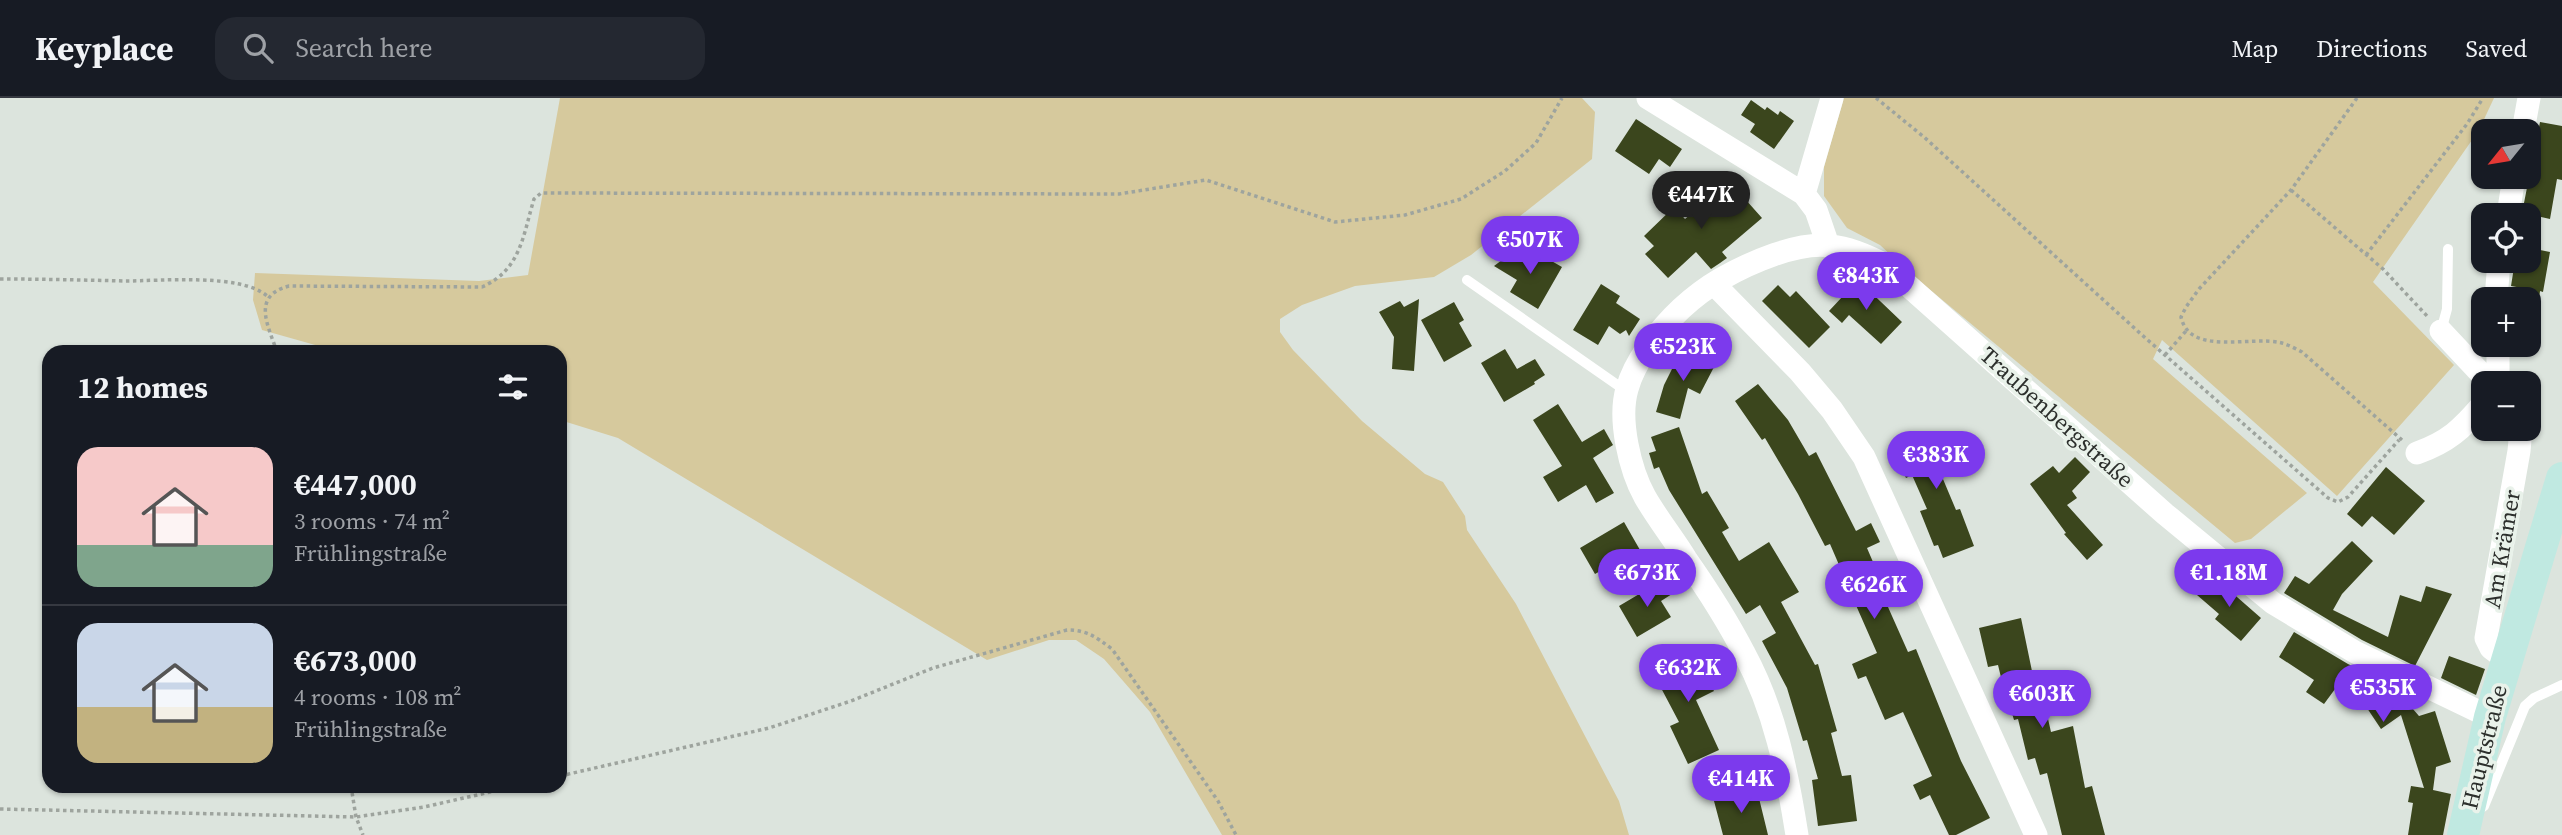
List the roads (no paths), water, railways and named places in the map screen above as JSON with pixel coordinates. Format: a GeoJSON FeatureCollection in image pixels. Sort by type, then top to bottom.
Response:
{"type":"FeatureCollection","features":[{"type":"Feature","properties":{"kind":"main road","name":"Hauptstraße"},"geometry":{"type":"LineString","coordinates":[[2465,823],[2490,717],[2562,478]]}},
{"type":"Feature","properties":{"kind":"street"},"geometry":{"type":"LineString","coordinates":[[1648,98],[1804,194],[1819,217],[1828,245],[1787,250],[1750,263],[1714,284],[1679,311],[1658,333],[1637,363],[1626,391],[1625,425],[1629,455],[1640,485],[1746,655],[1768,705],[1783,752],[1797,835]]}},
{"type":"Feature","properties":{"kind":"street"},"geometry":{"type":"LineString","coordinates":[[1804,194],[1832,98]]}},
{"type":"Feature","properties":{"kind":"street"},"geometry":{"type":"LineString","coordinates":[[2525,119],[2529,98]]}},
{"type":"Feature","properties":{"kind":"street","name":"Traubenbergstraße"},"geometry":{"type":"LineString","coordinates":[[1828,245],[1863,254],[1885,265],[2165,514],[2273,603],[2354,652],[2490,717]]}},
{"type":"Feature","properties":{"kind":"street"},"geometry":{"type":"LineString","coordinates":[[1714,284],[1800,372],[1832,410],[1864,457],[2036,835]]}},
{"type":"Feature","properties":{"kind":"street"},"geometry":{"type":"LineString","coordinates":[[2441,331],[2478,371]]}},
{"type":"Feature","properties":{"kind":"street"},"geometry":{"type":"LineString","coordinates":[[2409,446],[2443,442],[2461,430],[2471,418]]}},
{"type":"Feature","properties":{"kind":"street","name":"Am Krämer"},"geometry":{"type":"LineString","coordinates":[[2507,660],[2491,648],[2486,638],[2520,441]]}},
{"type":"Feature","properties":{"kind":"lane"},"geometry":{"type":"LineString","coordinates":[[2441,331],[2447,309],[2448,249]]}},
{"type":"Feature","properties":{"kind":"lane"},"geometry":{"type":"LineString","coordinates":[[1467,280],[1626,391]]}},
{"type":"Feature","properties":{"kind":"lane"},"geometry":{"type":"LineString","coordinates":[[2465,823],[2484,806],[2525,706],[2534,698],[2562,685]]}}]}
